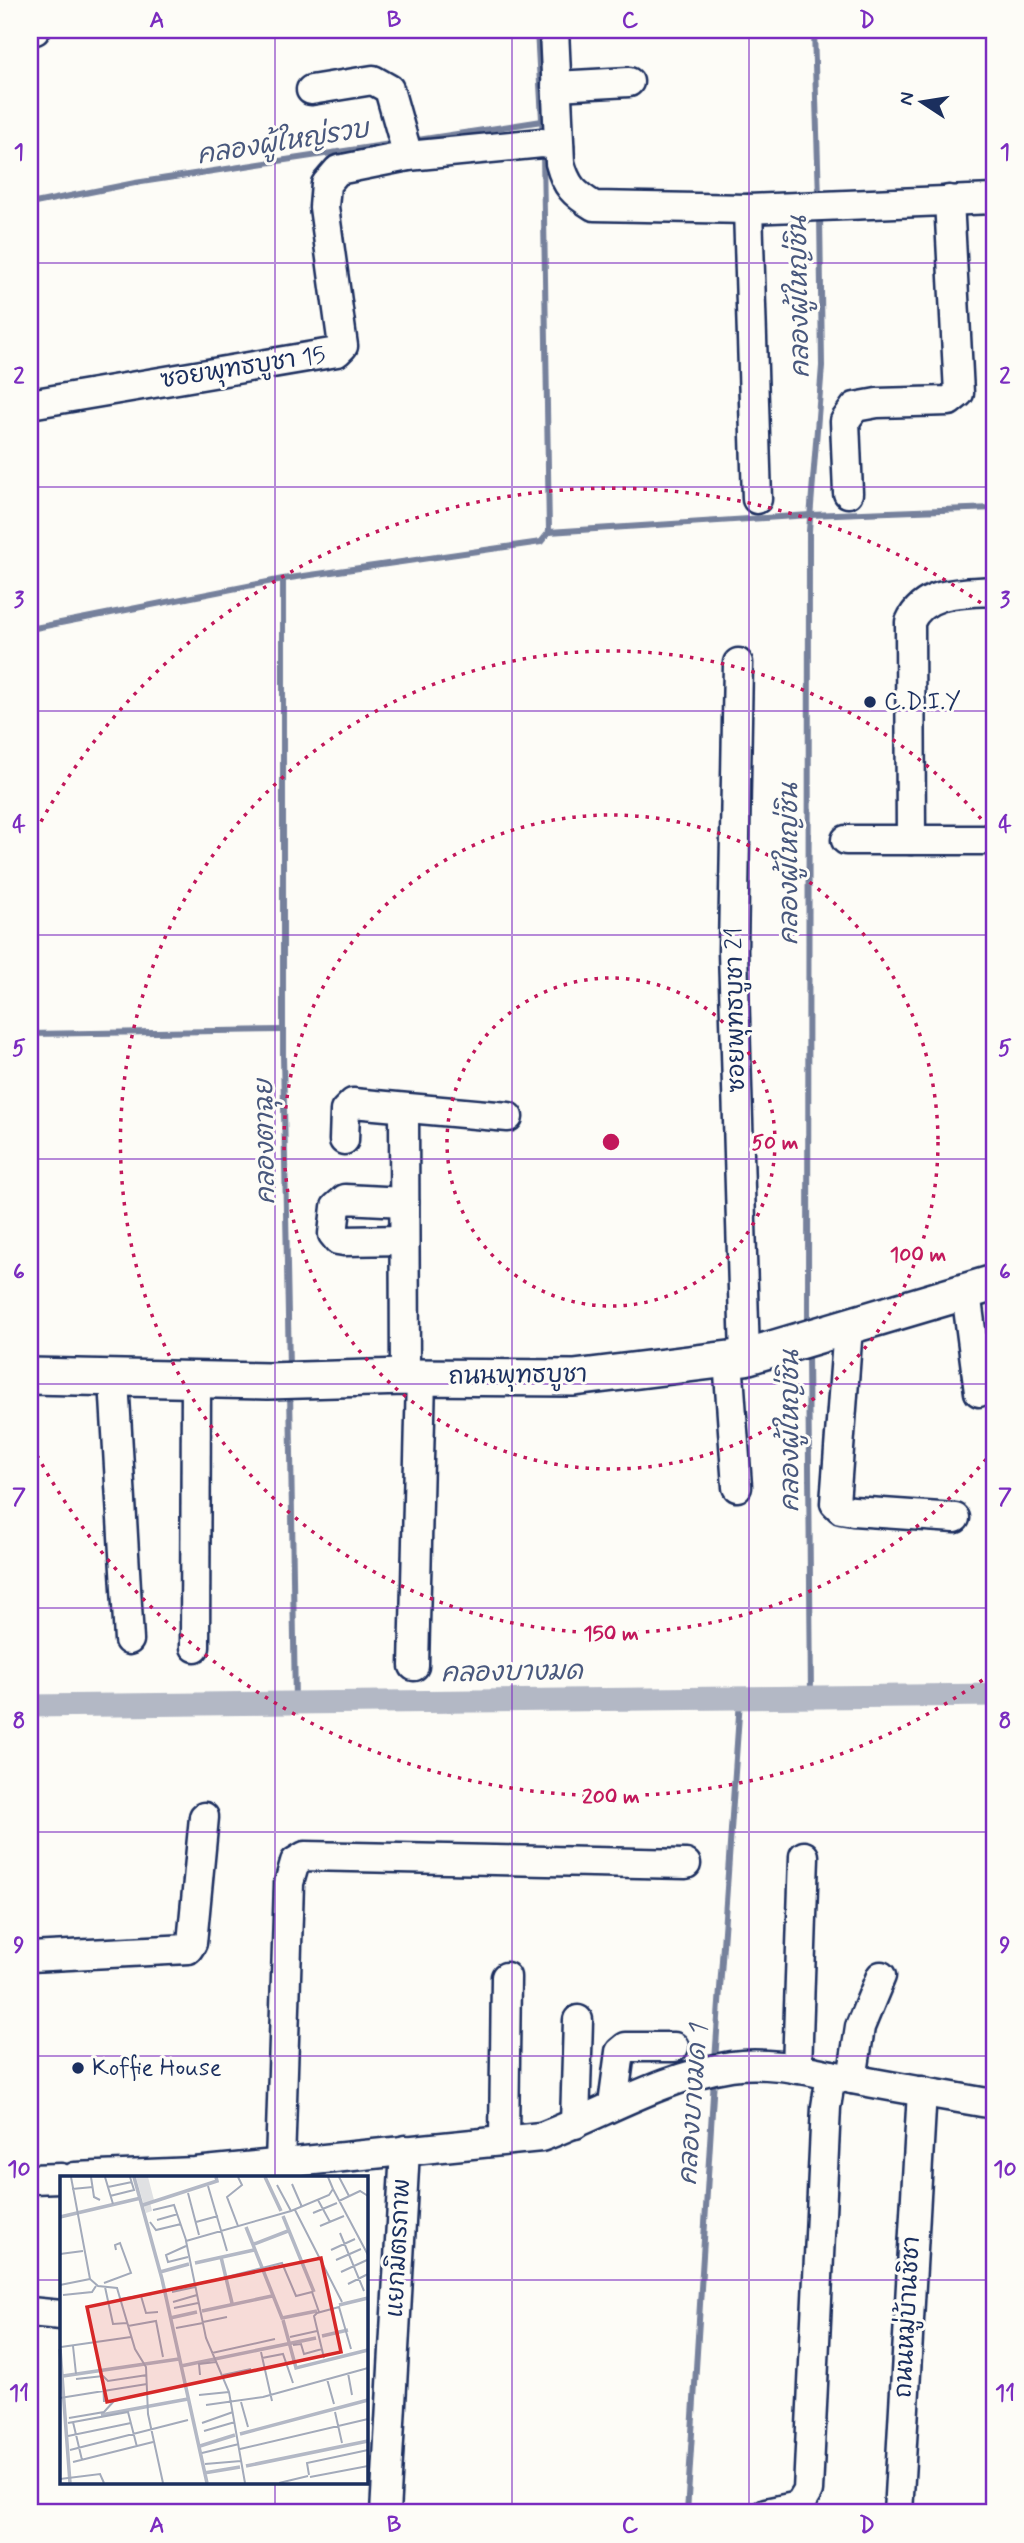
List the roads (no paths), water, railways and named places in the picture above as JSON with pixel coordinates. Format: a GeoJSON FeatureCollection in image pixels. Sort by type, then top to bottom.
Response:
{"type":"FeatureCollection","features":[{"type":"Feature","properties":{"kind":"main road","name":"ถนนพุทธบูชา"},"geometry":{"type":"LineString","coordinates":[[30,1376],[196,1381],[413,1377],[574,1378],[736,1358],[980,1288]]}},
{"type":"Feature","properties":{"kind":"street"},"geometry":{"type":"LineString","coordinates":[[554,30],[559,146],[565,183],[577,196],[594,206],[748,209],[994,199]]}},
{"type":"Feature","properties":{"kind":"street"},"geometry":{"type":"LineString","coordinates":[[311,90],[373,80],[380,83],[388,89],[408,156]]}},
{"type":"Feature","properties":{"kind":"street"},"geometry":{"type":"LineString","coordinates":[[556,86],[629,82]]}},
{"type":"Feature","properties":{"kind":"street","name":"ซอยพุทธบูชา 15"},"geometry":{"type":"LineString","coordinates":[[30,404],[337,352],[343,346],[324,207],[326,184],[338,170],[408,156],[542,143],[559,146]]}},
{"type":"Feature","properties":{"kind":"street"},"geometry":{"type":"LineString","coordinates":[[848,493],[845,421],[855,407],[877,403],[949,401],[959,393],[949,200]]}},
{"type":"Feature","properties":{"kind":"street"},"geometry":{"type":"LineString","coordinates":[[748,209],[757,499]]}},
{"type":"Feature","properties":{"kind":"street"},"geometry":{"type":"LineString","coordinates":[[911,840],[910,622],[916,610],[929,600],[956,593],[994,591]]}},
{"type":"Feature","properties":{"kind":"street","name":"ซอยพุทธบูชา 21"},"geometry":{"type":"LineString","coordinates":[[737,1487],[733,951],[738,663]]}},
{"type":"Feature","properties":{"kind":"street"},"geometry":{"type":"LineString","coordinates":[[846,840],[994,840]]}},
{"type":"Feature","properties":{"kind":"street"},"geometry":{"type":"LineString","coordinates":[[344,1140],[348,1105],[353,1103],[508,1116]]}},
{"type":"Feature","properties":{"kind":"street"},"geometry":{"type":"LineString","coordinates":[[404,1109],[404,1240],[413,1377],[414,1666]]}},
{"type":"Feature","properties":{"kind":"street"},"geometry":{"type":"LineString","coordinates":[[404,1202],[345,1199],[336,1207],[333,1234],[338,1240],[344,1241],[404,1240]]}},
{"type":"Feature","properties":{"kind":"street"},"geometry":{"type":"LineString","coordinates":[[979,1392],[980,1288]]}},
{"type":"Feature","properties":{"kind":"street"},"geometry":{"type":"LineString","coordinates":[[823,1335],[835,1503],[841,1509],[853,1511],[955,1518]]}},
{"type":"Feature","properties":{"kind":"street"},"geometry":{"type":"LineString","coordinates":[[114,1380],[129,1640]]}},
{"type":"Feature","properties":{"kind":"street"},"geometry":{"type":"LineString","coordinates":[[195,1647],[196,1381]]}},
{"type":"Feature","properties":{"kind":"street"},"geometry":{"type":"LineString","coordinates":[[30,1957],[188,1949],[192,1943],[204,1817]]}},
{"type":"Feature","properties":{"kind":"street"},"geometry":{"type":"LineString","coordinates":[[262,2170],[289,1883],[295,1863],[306,1856],[686,1864]]}},
{"type":"Feature","properties":{"kind":"street"},"geometry":{"type":"LineString","coordinates":[[797,2069],[804,1856]]}},
{"type":"Feature","properties":{"kind":"street"},"geometry":{"type":"LineString","coordinates":[[766,2513],[799,2506],[808,2491],[826,2107],[842,2077],[881,1976]]}},
{"type":"Feature","properties":{"kind":"street"},"geometry":{"type":"LineString","coordinates":[[504,2140],[506,1977]]}},
{"type":"Feature","properties":{"kind":"street"},"geometry":{"type":"LineString","coordinates":[[575,2124],[578,2020]]}},
{"type":"Feature","properties":{"kind":"street"},"geometry":{"type":"LineString","coordinates":[[613,2104],[620,2052],[626,2047],[674,2047]]}},
{"type":"Feature","properties":{"kind":"street"},"geometry":{"type":"LineString","coordinates":[[102,2176],[262,2170],[405,2150],[541,2137],[575,2124],[640,2091],[730,2066],[753,2064],[797,2069],[994,2104]]}},
{"type":"Feature","properties":{"kind":"street","name":"ถนนหมู่บ้านชิชา"},"geometry":{"type":"LineString","coordinates":[[898,2513],[918,2121],[922,2091]]}},
{"type":"Feature","properties":{"kind":"street","name":"แยกมิตรภาพ"},"geometry":{"type":"LineString","coordinates":[[385,2513],[405,2150]]}},
{"type":"Feature","properties":{"kind":"street"},"geometry":{"type":"LineString","coordinates":[[30,2179],[60,2178]]}},
{"type":"Feature","properties":{"kind":"street"},"geometry":{"type":"LineString","coordinates":[[30,2312],[60,2315]]}},
{"type":"Feature","properties":{"kind":"waterway"},"geometry":{"type":"LineString","coordinates":[[537,30],[543,137]]}},
{"type":"Feature","properties":{"kind":"waterway","name":"คลองผู้ใหญ่ชิน"},"geometry":{"type":"LineString","coordinates":[[814,30],[819,199]]}},
{"type":"Feature","properties":{"kind":"waterway","name":"คลองผู้ใหญ่รวบ"},"geometry":{"type":"LineString","coordinates":[[411,141],[542,121]]}},
{"type":"Feature","properties":{"kind":"waterway","name":"คลองผู้ใหญ่รวบ"},"geometry":{"type":"LineString","coordinates":[[30,204],[135,183],[397,143]]}},
{"type":"Feature","properties":{"kind":"waterway"},"geometry":{"type":"LineString","coordinates":[[30,629],[283,579],[541,542],[549,532],[543,152]]}},
{"type":"Feature","properties":{"kind":"waterway","name":"คลองผู้ใหญ่ชิน"},"geometry":{"type":"LineString","coordinates":[[808,1326],[809,531],[822,366],[820,214]]}},
{"type":"Feature","properties":{"kind":"waterway"},"geometry":{"type":"LineString","coordinates":[[549,532],[810,515],[994,508]]}},
{"type":"Feature","properties":{"kind":"waterway","name":"คลองตาฉุย"},"geometry":{"type":"LineString","coordinates":[[283,579],[283,1055],[289,1369]]}},
{"type":"Feature","properties":{"kind":"waterway"},"geometry":{"type":"LineString","coordinates":[[30,1034],[283,1030]]}},
{"type":"Feature","properties":{"kind":"waterway","name":"คลองผู้ใหญ่ชิน"},"geometry":{"type":"LineString","coordinates":[[808,1351],[811,1698]]}},
{"type":"Feature","properties":{"kind":"waterway","name":"คลองตาฉุย"},"geometry":{"type":"LineString","coordinates":[[290,1390],[295,1703]]}},
{"type":"Feature","properties":{"kind":"waterway","name":"คลองบางมด"},"geometry":{"type":"LineString","coordinates":[[30,1706],[994,1695]]}},
{"type":"Feature","properties":{"kind":"waterway","name":"คลองบางมด 1"},"geometry":{"type":"LineString","coordinates":[[715,2061],[740,1700]]}},
{"type":"Feature","properties":{"kind":"waterway","name":"คลองบางมด 1"},"geometry":{"type":"LineString","coordinates":[[687,2513],[714,2079]]}},
{"type":"Feature","properties":{"kind":"place","name":"C.D.I.Y"},"geometry":{"type":"Point","coordinates":[870,702]}},
{"type":"Feature","properties":{"kind":"place","name":"Koffie House"},"geometry":{"type":"Point","coordinates":[78,2068]}}]}
